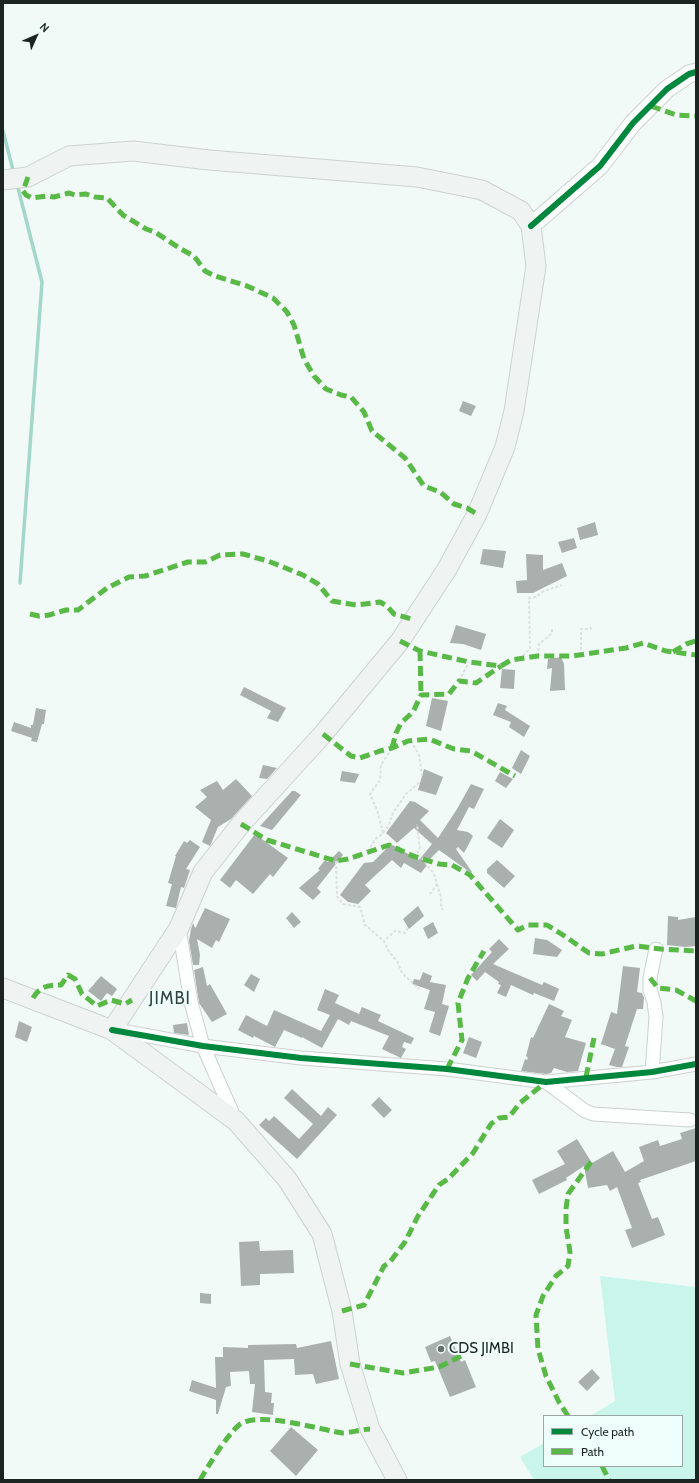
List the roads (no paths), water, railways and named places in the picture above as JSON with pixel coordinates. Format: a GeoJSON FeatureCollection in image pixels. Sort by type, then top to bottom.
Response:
{"type":"FeatureCollection","features":[{"type":"Feature","properties":{"kind":"main road"},"geometry":{"type":"LineString","coordinates":[[3,180],[28,177],[69,156],[133,151],[208,160],[417,177],[482,190],[521,211],[532,226],[536,266],[514,411],[505,447],[477,514],[447,569],[400,640],[323,734],[241,824],[203,872],[179,928],[112,1030]]}},
{"type":"Feature","properties":{"kind":"main road"},"geometry":{"type":"LineString","coordinates":[[3,988],[112,1030],[236,1121],[287,1179],[322,1234],[342,1310],[350,1364],[370,1429],[397,1480]]}},
{"type":"Feature","properties":{"kind":"street"},"geometry":{"type":"LineString","coordinates":[[532,226],[600,166],[633,123],[667,89],[689,74],[696,72]]}},
{"type":"Feature","properties":{"kind":"street"},"geometry":{"type":"LineString","coordinates":[[179,928],[191,1002],[203,1046],[236,1121]]}},
{"type":"Feature","properties":{"kind":"street"},"geometry":{"type":"LineString","coordinates":[[652,1072],[656,1017],[650,984],[656,949]]}},
{"type":"Feature","properties":{"kind":"street"},"geometry":{"type":"LineString","coordinates":[[112,1030],[203,1046],[301,1058],[447,1068],[546,1082],[652,1072],[696,1064]]}},
{"type":"Feature","properties":{"kind":"street"},"geometry":{"type":"LineString","coordinates":[[546,1082],[585,1111],[593,1114],[690,1120]]}},
{"type":"Feature","properties":{"kind":"waterway"},"geometry":{"type":"LineString","coordinates":[[3,131],[14,174]]}},
{"type":"Feature","properties":{"kind":"waterway"},"geometry":{"type":"LineString","coordinates":[[17,184],[42,282],[20,583]]}},
{"type":"Feature","properties":{"kind":"place","name":"CDS JIMBI"},"geometry":{"type":"Point","coordinates":[441,1349]}},
{"type":"Feature","properties":{"kind":"district","name":"JIMBI"},"geometry":{"type":"Point","coordinates":[170,999]}}]}
